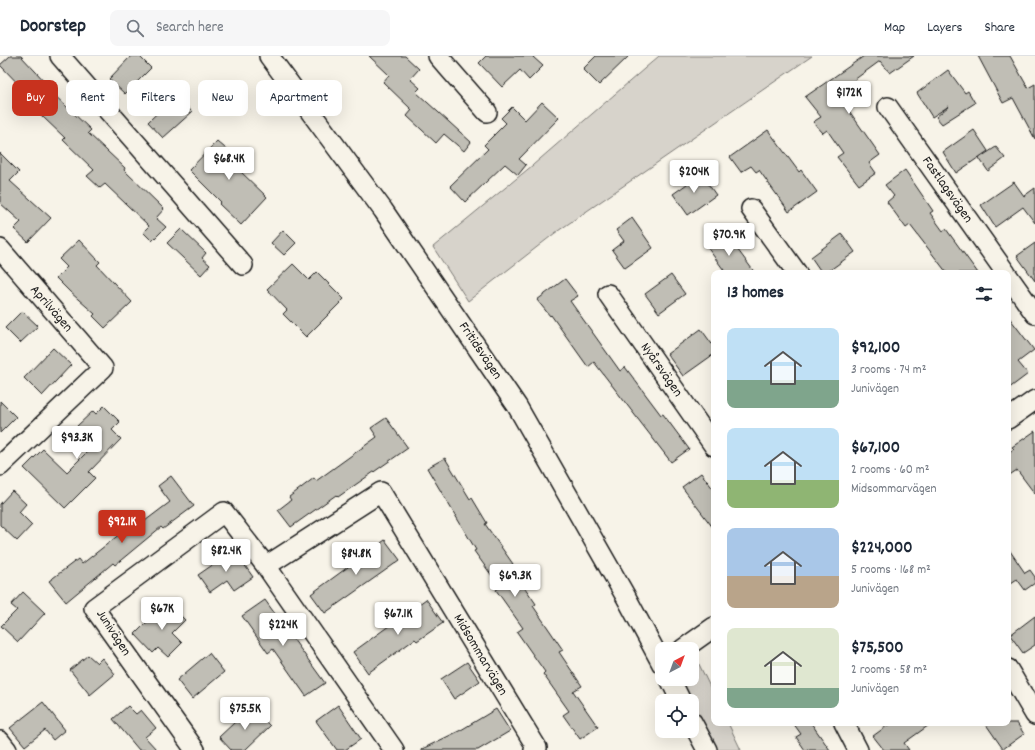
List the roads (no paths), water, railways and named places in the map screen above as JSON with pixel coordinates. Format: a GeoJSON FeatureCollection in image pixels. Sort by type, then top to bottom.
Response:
{"type":"FeatureCollection","features":[{"type":"Feature","properties":{"kind":"street"},"geometry":{"type":"LineString","coordinates":[[60,56],[243,265]]}},
{"type":"Feature","properties":{"kind":"street","name":"Fritidsvägen"},"geometry":{"type":"LineString","coordinates":[[269,56],[383,210],[517,406],[626,597],[655,651]]}},
{"type":"Feature","properties":{"kind":"street"},"geometry":{"type":"LineString","coordinates":[[438,56],[487,112]]}},
{"type":"Feature","properties":{"kind":"street","name":"Fastlagsvägen"},"geometry":{"type":"LineString","coordinates":[[888,107],[1004,270]]}},
{"type":"Feature","properties":{"kind":"street"},"geometry":{"type":"LineString","coordinates":[[751,209],[795,270]]}},
{"type":"Feature","properties":{"kind":"street","name":"Aprilvägen"},"geometry":{"type":"LineString","coordinates":[[0,249],[103,368],[0,466]]}},
{"type":"Feature","properties":{"kind":"street"},"geometry":{"type":"LineString","coordinates":[[1011,280],[1035,314]]}},
{"type":"Feature","properties":{"kind":"street","name":"Nyårsvägen"},"geometry":{"type":"LineString","coordinates":[[608,294],[711,442]]}},
{"type":"Feature","properties":{"kind":"street"},"geometry":{"type":"LineString","coordinates":[[1011,417],[1035,400]]}},
{"type":"Feature","properties":{"kind":"street","name":"Midsommarvägen"},"geometry":{"type":"LineString","coordinates":[[266,566],[382,492],[537,748],[534,750]]}},
{"type":"Feature","properties":{"kind":"street","name":"Junivägen"},"geometry":{"type":"LineString","coordinates":[[195,750],[94,608],[224,512],[266,566],[391,749]]}},
{"type":"Feature","properties":{"kind":"street"},"geometry":{"type":"LineString","coordinates":[[693,642],[711,630]]}},
{"type":"Feature","properties":{"kind":"street"},"geometry":{"type":"LineString","coordinates":[[1011,674],[1035,715]]}},
{"type":"Feature","properties":{"kind":"street"},"geometry":{"type":"LineString","coordinates":[[846,726],[858,750]]}},
{"type":"Feature","properties":{"kind":"street"},"geometry":{"type":"LineString","coordinates":[[699,735],[707,750]]}},
{"type":"Feature","properties":{"kind":"street"},"geometry":{"type":"LineString","coordinates":[[0,741],[7,750]]}}]}
